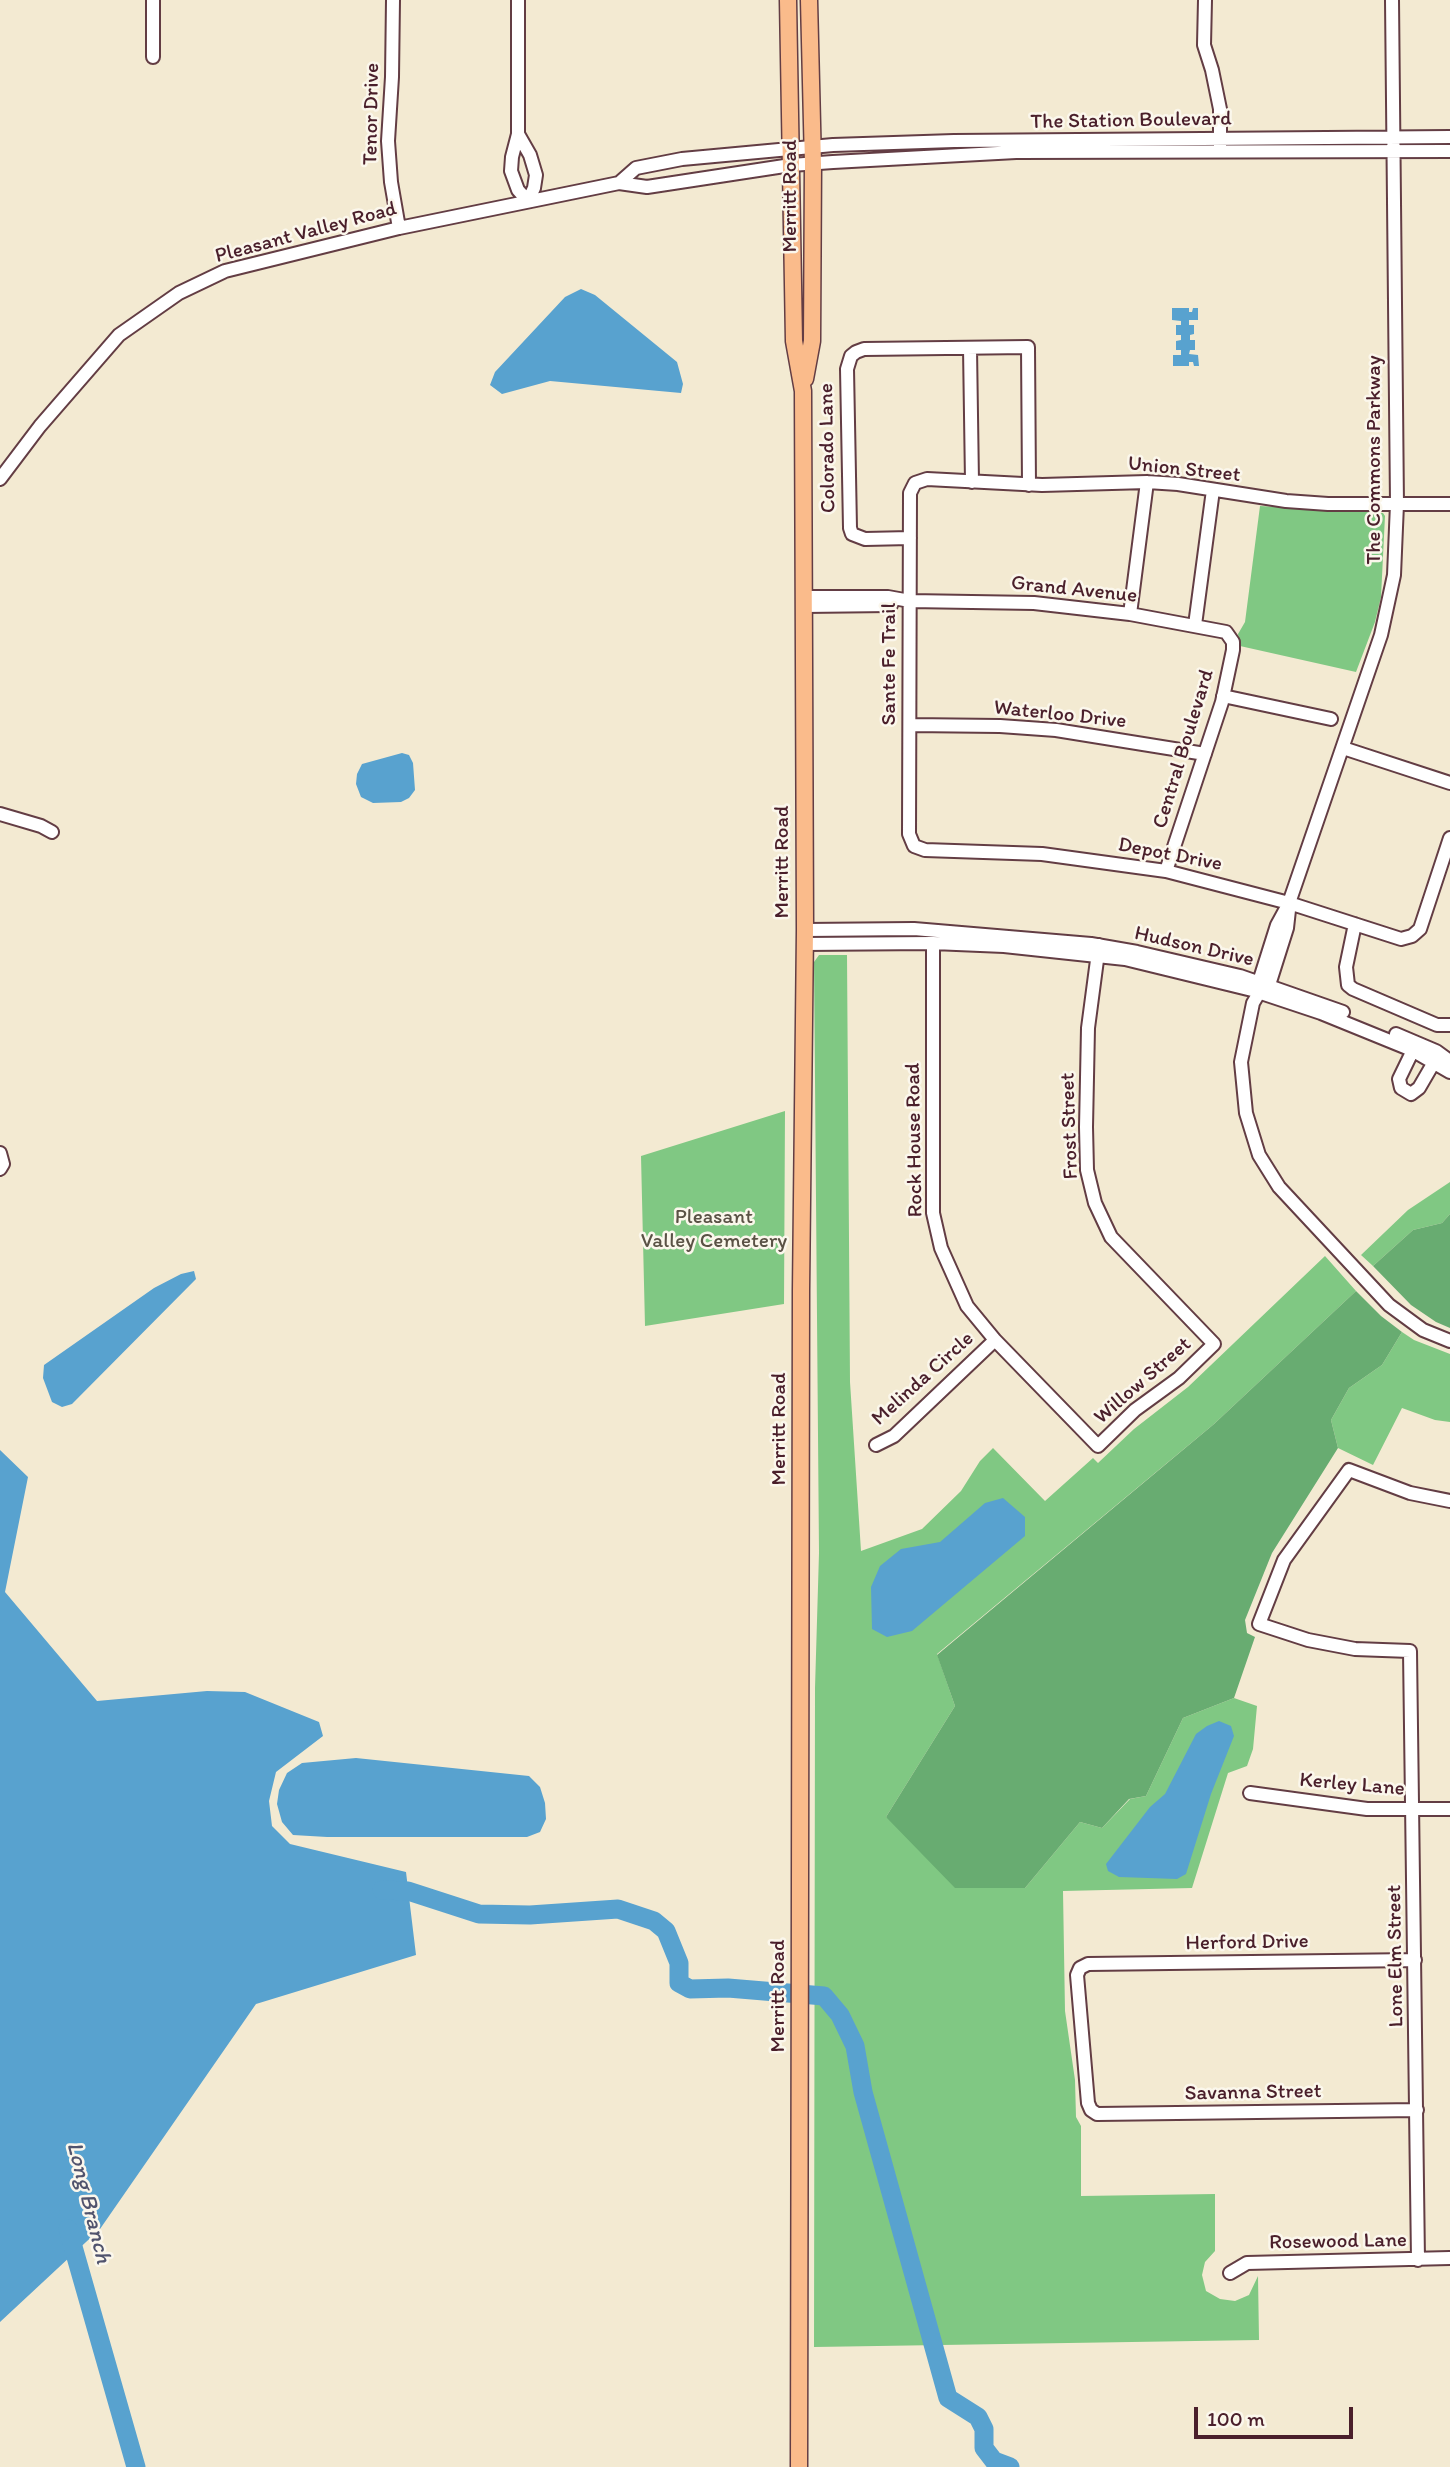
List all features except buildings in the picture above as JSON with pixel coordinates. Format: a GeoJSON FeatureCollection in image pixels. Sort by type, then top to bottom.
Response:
{"type":"FeatureCollection","features":[{"type":"Feature","properties":{"kind":"main road","name":"Merritt Road"},"geometry":{"type":"LineString","coordinates":[[788,0],[794,341],[803,391]]}},
{"type":"Feature","properties":{"kind":"main road","name":"Merritt Road"},"geometry":{"type":"LineString","coordinates":[[799,2467],[803,391],[811,341],[813,164],[809,0]]}},
{"type":"Feature","properties":{"kind":"street"},"geometry":{"type":"LineString","coordinates":[[153,0],[153,57]]}},
{"type":"Feature","properties":{"kind":"street","name":"Tenor Drive"},"geometry":{"type":"LineString","coordinates":[[393,0],[393,77],[388,141],[398,228]]}},
{"type":"Feature","properties":{"kind":"street"},"geometry":{"type":"LineString","coordinates":[[518,0],[518,134],[511,171],[517,190],[528,201],[536,175],[530,155],[518,134]]}},
{"type":"Feature","properties":{"kind":"street"},"geometry":{"type":"LineString","coordinates":[[1205,0],[1204,45],[1220,109],[1220,145]]}},
{"type":"Feature","properties":{"kind":"street","name":"The Commons Parkway"},"geometry":{"type":"LineString","coordinates":[[1392,0],[1396,504],[1394,575],[1381,635],[1289,903],[1287,928],[1263,987],[1253,1003],[1241,1062],[1246,1113],[1259,1155],[1279,1188],[1389,1305],[1423,1330],[1450,1341]]}},
{"type":"Feature","properties":{"kind":"street","name":"The Station Boulevard"},"geometry":{"type":"LineString","coordinates":[[812,146],[954,141],[1220,145],[1392,144],[1450,137]]}},
{"type":"Feature","properties":{"kind":"street","name":"The Station Boulevard"},"geometry":{"type":"LineString","coordinates":[[1392,144],[1450,151]]}},
{"type":"Feature","properties":{"kind":"street","name":"The Station Boulevard"},"geometry":{"type":"LineString","coordinates":[[813,164],[954,154],[1220,145]]}},
{"type":"Feature","properties":{"kind":"street","name":"Pleasant Valley Road"},"geometry":{"type":"LineString","coordinates":[[619,183],[636,168],[682,159],[812,146]]}},
{"type":"Feature","properties":{"kind":"street","name":"Pleasant Valley Road"},"geometry":{"type":"LineString","coordinates":[[0,479],[40,426],[119,335],[179,293],[225,271],[398,228],[619,183],[647,187],[813,164]]}},
{"type":"Feature","properties":{"kind":"street","name":"Colorado Lane"},"geometry":{"type":"LineString","coordinates":[[910,538],[865,539],[852,534],[850,528],[848,362],[856,352],[863,349],[1028,347],[1029,485]]}},
{"type":"Feature","properties":{"kind":"street"},"geometry":{"type":"LineString","coordinates":[[970,348],[972,482]]}},
{"type":"Feature","properties":{"kind":"street","name":"Union Street"},"geometry":{"type":"LineString","coordinates":[[915,483],[927,479],[1029,485],[1147,482],[1296,502],[1450,504]]}},
{"type":"Feature","properties":{"kind":"street"},"geometry":{"type":"LineString","coordinates":[[1130,614],[1147,482]]}},
{"type":"Feature","properties":{"kind":"street","name":"Sante Fe Trail"},"geometry":{"type":"LineString","coordinates":[[914,846],[909,834],[910,493],[915,483]]}},
{"type":"Feature","properties":{"kind":"street"},"geometry":{"type":"LineString","coordinates":[[1195,625],[1213,490]]}},
{"type":"Feature","properties":{"kind":"street","name":"Grand Avenue"},"geometry":{"type":"LineString","coordinates":[[804,602],[888,606],[910,601],[1034,603],[1130,614],[1220,629],[1230,636]]}},
{"type":"Feature","properties":{"kind":"street","name":"Central Boulevard"},"geometry":{"type":"LineString","coordinates":[[1166,872],[1223,696],[1233,650],[1230,636]]}},
{"type":"Feature","properties":{"kind":"street"},"geometry":{"type":"LineString","coordinates":[[1223,696],[1331,719]]}},
{"type":"Feature","properties":{"kind":"street","name":"Waterloo Drive"},"geometry":{"type":"LineString","coordinates":[[910,725],[1056,730],[1205,754]]}},
{"type":"Feature","properties":{"kind":"street"},"geometry":{"type":"LineString","coordinates":[[1343,748],[1450,783]]}},
{"type":"Feature","properties":{"kind":"street"},"geometry":{"type":"LineString","coordinates":[[0,814],[52,832]]}},
{"type":"Feature","properties":{"kind":"street","name":"Depot Drive"},"geometry":{"type":"LineString","coordinates":[[914,846],[925,850],[1042,854],[1166,872],[1289,903],[1401,939],[1412,936],[1420,929],[1450,838]]}},
{"type":"Feature","properties":{"kind":"street"},"geometry":{"type":"LineString","coordinates":[[1355,924],[1346,967],[1348,985],[1437,1025],[1450,1025]]}},
{"type":"Feature","properties":{"kind":"street","name":"Hudson Drive"},"geometry":{"type":"LineString","coordinates":[[804,937],[914,929],[1099,951],[1191,974],[1263,987],[1321,1013],[1441,1058],[1450,1072]]}},
{"type":"Feature","properties":{"kind":"street","name":"Hudson Drive"},"geometry":{"type":"LineString","coordinates":[[804,937],[1099,951]]}},
{"type":"Feature","properties":{"kind":"street","name":"Rock House Road"},"geometry":{"type":"LineString","coordinates":[[933,943],[933,1213],[940,1248],[967,1306],[995,1340],[1098,1446]]}},
{"type":"Feature","properties":{"kind":"street","name":"Frost Street"},"geometry":{"type":"LineString","coordinates":[[1099,951],[1088,1028],[1086,1127],[1087,1170],[1095,1203],[1111,1237],[1213,1344]]}},
{"type":"Feature","properties":{"kind":"street"},"geometry":{"type":"LineString","coordinates":[[1414,1046],[1399,1079],[1401,1088],[1411,1094],[1419,1088],[1441,1058]]}},
{"type":"Feature","properties":{"kind":"street"},"geometry":{"type":"LineString","coordinates":[[0,1153],[4,1164],[0,1169]]}},
{"type":"Feature","properties":{"kind":"street","name":"Melinda Circle"},"geometry":{"type":"LineString","coordinates":[[876,1445],[894,1436],[995,1340]]}},
{"type":"Feature","properties":{"kind":"street","name":"Willow Street"},"geometry":{"type":"LineString","coordinates":[[1098,1446],[1135,1410],[1179,1378],[1213,1344]]}},
{"type":"Feature","properties":{"kind":"street","name":"Lone Elm Street"},"geometry":{"type":"LineString","coordinates":[[1418,2260],[1410,1651],[1355,1648],[1308,1640],[1259,1624],[1284,1560],[1349,1470],[1410,1493],[1450,1501]]}},
{"type":"Feature","properties":{"kind":"street","name":"Kerley Lane"},"geometry":{"type":"LineString","coordinates":[[1250,1793],[1367,1809],[1450,1810]]}},
{"type":"Feature","properties":{"kind":"street","name":"Herford Drive"},"geometry":{"type":"LineString","coordinates":[[1091,2110],[1077,1975],[1080,1968],[1088,1964],[1415,1960]]}},
{"type":"Feature","properties":{"kind":"street","name":"Savanna Street"},"geometry":{"type":"LineString","coordinates":[[1091,2110],[1097,2114],[1417,2110]]}},
{"type":"Feature","properties":{"kind":"street","name":"Rosewood Lane"},"geometry":{"type":"LineString","coordinates":[[1230,2273],[1247,2263],[1450,2258]]}},
{"type":"Feature","properties":{"kind":"green space"},"geometry":{"type":"Polygon","coordinates":[[[1260,506],[1383,513],[1385,516],[1381,597],[1375,622],[1356,672],[1240,646],[1238,634],[1245,622],[1260,506]]]}},
{"type":"Feature","properties":{"kind":"green space"},"geometry":{"type":"Polygon","coordinates":[[[819,955],[847,955],[850,1382],[861,1551],[922,1529],[961,1491],[980,1461],[993,1448],[1045,1501],[1093,1458],[1098,1463],[1134,1429],[1188,1387],[1325,1256],[1356,1291],[1214,1424],[937,1654],[955,1706],[886,1817],[1025,1888],[1080,1822],[1102,1828],[1130,1799],[1146,1796],[1183,1718],[1234,1698],[1257,1706],[1253,1749],[1247,1766],[1228,1773],[1192,1888],[1063,1891],[1065,2011],[1075,2080],[1076,2117],[1081,2126],[1081,2196],[1215,2194],[1215,2251],[1205,2262],[1202,2275],[1206,2291],[1220,2299],[1235,2301],[1249,2295],[1258,2276],[1259,2340],[814,2347],[815,1688],[819,1553],[814,962],[819,955]]]}},
{"type":"Feature","properties":{"kind":"green space","name":"Pleasant Valley Cemetery"},"geometry":{"type":"Polygon","coordinates":[[[785,1111],[784,1304],[645,1326],[641,1156],[785,1111]]]}},
{"type":"Feature","properties":{"kind":"green space"},"geometry":{"type":"Polygon","coordinates":[[[1450,1182],[1450,1214],[1442,1223],[1413,1230],[1373,1266],[1361,1255],[1408,1210],[1450,1182]]]}},
{"type":"Feature","properties":{"kind":"green space"},"geometry":{"type":"Polygon","coordinates":[[[1450,1214],[1450,1328],[1411,1305],[1373,1266],[1413,1230],[1442,1223],[1450,1214]]]}},
{"type":"Feature","properties":{"kind":"green space"},"geometry":{"type":"Polygon","coordinates":[[[1356,1291],[1402,1332],[1382,1365],[1349,1388],[1331,1420],[1338,1448],[1272,1553],[1245,1620],[1247,1633],[1255,1637],[1234,1698],[1183,1718],[1146,1796],[1129,1799],[1102,1828],[1080,1822],[1025,1888],[955,1888],[886,1817],[955,1706],[937,1655],[1214,1424],[1356,1291]]]}},
{"type":"Feature","properties":{"kind":"green space"},"geometry":{"type":"Polygon","coordinates":[[[1402,1332],[1414,1340],[1450,1354],[1450,1422],[1435,1420],[1402,1408],[1373,1465],[1338,1448],[1331,1420],[1349,1388],[1382,1365],[1402,1332]]]}},
{"type":"Feature","properties":{"kind":"water"},"geometry":{"type":"Polygon","coordinates":[[[581,289],[595,295],[677,362],[683,384],[681,393],[550,381],[502,394],[490,385],[495,372],[565,297],[581,289]]]}},
{"type":"Feature","properties":{"kind":"water"},"geometry":{"type":"Polygon","coordinates":[[[1172,308],[1189,308],[1189,312],[1192,312],[1193,308],[1198,308],[1198,320],[1189,320],[1189,325],[1194,325],[1194,334],[1190,335],[1190,340],[1195,340],[1195,350],[1190,350],[1189,354],[1198,355],[1199,366],[1189,362],[1189,366],[1173,366],[1173,355],[1181,355],[1181,350],[1176,350],[1176,341],[1181,340],[1181,335],[1176,335],[1176,325],[1181,325],[1181,321],[1172,320],[1172,308]]]}},
{"type":"Feature","properties":{"kind":"water"},"geometry":{"type":"Polygon","coordinates":[[[402,753],[409,755],[413,763],[415,790],[409,798],[401,802],[373,803],[361,797],[356,784],[362,764],[402,753]]]}},
{"type":"Feature","properties":{"kind":"water"},"geometry":{"type":"Polygon","coordinates":[[[194,1271],[196,1279],[72,1404],[62,1407],[52,1402],[43,1378],[44,1365],[154,1288],[181,1274],[194,1271]]]}},
{"type":"Feature","properties":{"kind":"water"},"geometry":{"type":"Polygon","coordinates":[[[0,1450],[28,1477],[5,1592],[97,1701],[207,1691],[245,1692],[319,1722],[323,1736],[276,1772],[269,1801],[272,1826],[290,1844],[406,1872],[416,1955],[256,2004],[100,2229],[0,2322],[0,1450]]]}},
{"type":"Feature","properties":{"kind":"water"},"geometry":{"type":"Polygon","coordinates":[[[1003,1498],[1025,1517],[1025,1536],[912,1631],[887,1637],[872,1629],[871,1587],[880,1566],[901,1549],[940,1542],[985,1503],[1003,1498]]]}},
{"type":"Feature","properties":{"kind":"water"},"geometry":{"type":"Polygon","coordinates":[[[1219,1721],[1231,1726],[1234,1736],[1211,1794],[1186,1874],[1177,1879],[1119,1877],[1108,1871],[1106,1864],[1150,1807],[1165,1794],[1196,1734],[1219,1721]]]}},
{"type":"Feature","properties":{"kind":"water"},"geometry":{"type":"Polygon","coordinates":[[[356,1758],[529,1776],[540,1787],[546,1819],[540,1832],[527,1837],[293,1835],[282,1822],[277,1804],[279,1790],[287,1773],[302,1763],[356,1758]]]}},
{"type":"Feature","properties":{"kind":"waterway"},"geometry":{"type":"LineString","coordinates":[[382,1890],[408,1891],[479,1914],[530,1915],[618,1909],[654,1921],[666,1931],[679,1963],[679,1983],[690,1989],[728,1988],[824,1996],[840,2015],[855,2046],[863,2092],[948,2398],[978,2417],[984,2429],[984,2448],[994,2461],[1010,2467]]}},
{"type":"Feature","properties":{"kind":"waterway","name":"Long Branch"},"geometry":{"type":"LineString","coordinates":[[68,2229],[136,2467]]}}]}
